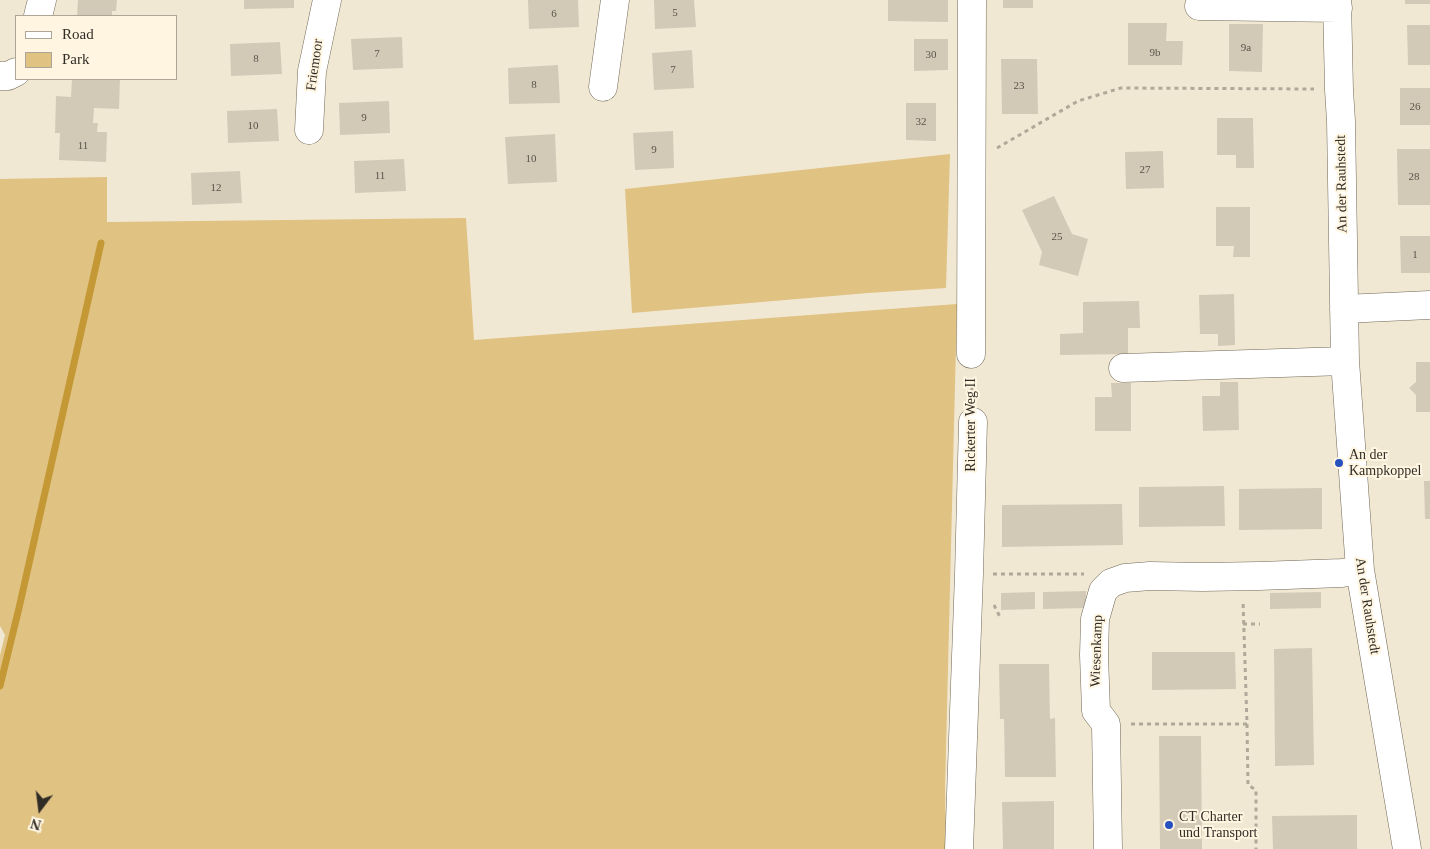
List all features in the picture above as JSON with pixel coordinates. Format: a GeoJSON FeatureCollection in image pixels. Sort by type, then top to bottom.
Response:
{"type":"FeatureCollection","features":[{"type":"Feature","properties":{"kind":"street"},"geometry":{"type":"LineString","coordinates":[[38,15],[42,0]]}},
{"type":"Feature","properties":{"kind":"street","name":"Friemoor"},"geometry":{"type":"LineString","coordinates":[[309,130],[312,71],[327,0]]}},
{"type":"Feature","properties":{"kind":"street"},"geometry":{"type":"LineString","coordinates":[[602,87],[615,0]]}},
{"type":"Feature","properties":{"kind":"street"},"geometry":{"type":"LineString","coordinates":[[971,354],[972,0]]}},
{"type":"Feature","properties":{"kind":"street","name":"An der Rauhstedt"},"geometry":{"type":"LineString","coordinates":[[1199,6],[1337,4],[1341,122],[1344,361],[1360,570],[1407,849]]}},
{"type":"Feature","properties":{"kind":"street"},"geometry":{"type":"LineString","coordinates":[[0,76],[8,76],[15,72]]}},
{"type":"Feature","properties":{"kind":"street"},"geometry":{"type":"LineString","coordinates":[[1344,309],[1430,305]]}},
{"type":"Feature","properties":{"kind":"street"},"geometry":{"type":"LineString","coordinates":[[1123,368],[1344,361]]}},
{"type":"Feature","properties":{"kind":"street","name":"Rickerter Weg II"},"geometry":{"type":"LineString","coordinates":[[959,849],[973,422]]}},
{"type":"Feature","properties":{"kind":"street"},"geometry":{"type":"LineString","coordinates":[[1111,583],[1125,578],[1150,576],[1241,576],[1342,573],[1360,570]]}},
{"type":"Feature","properties":{"kind":"street","name":"Wiesenkamp"},"geometry":{"type":"LineString","coordinates":[[1108,849],[1106,724],[1096,710],[1094,655],[1095,619],[1104,591],[1111,583]]}},
{"type":"Feature","properties":{"kind":"path"},"geometry":{"type":"LineString","coordinates":[[971,167],[995,149],[1078,101],[1121,88],[1339,90]]}},
{"type":"Feature","properties":{"kind":"path","name":"Rickerter Weg II"},"geometry":{"type":"LineString","coordinates":[[971,354],[973,422]]}},
{"type":"Feature","properties":{"kind":"path"},"geometry":{"type":"LineString","coordinates":[[969,574],[1087,574],[1111,583]]}},
{"type":"Feature","properties":{"kind":"path"},"geometry":{"type":"LineString","coordinates":[[1241,576],[1248,785],[1256,790],[1256,849]]}},
{"type":"Feature","properties":{"kind":"path"},"geometry":{"type":"LineString","coordinates":[[1244,624],[1260,624]]}},
{"type":"Feature","properties":{"kind":"path"},"geometry":{"type":"LineString","coordinates":[[1106,724],[1247,724]]}},
{"type":"Feature","properties":{"kind":"green space"},"geometry":{"type":"Polygon","coordinates":[[[950,154],[946,288],[632,313],[625,189],[950,154]]]}},
{"type":"Feature","properties":{"kind":"green space"},"geometry":{"type":"Polygon","coordinates":[[[107,177],[107,222],[466,218],[474,340],[957,304],[945,790],[946,849],[0,849],[0,655],[5,635],[0,626],[0,179],[107,177]]]}},
{"type":"Feature","properties":{"kind":"building"},"geometry":{"type":"Polygon","coordinates":[[[78,0],[117,0],[116,11],[112,11],[112,15],[77,15],[78,0]]]}},
{"type":"Feature","properties":{"kind":"building"},"geometry":{"type":"Polygon","coordinates":[[[244,0],[294,0],[294,8],[244,9],[244,0]]]}},
{"type":"Feature","properties":{"kind":"building"},"geometry":{"type":"Polygon","coordinates":[[[528,0],[578,0],[579,27],[529,29],[528,0]]]}},
{"type":"Feature","properties":{"kind":"building"},"geometry":{"type":"Polygon","coordinates":[[[654,0],[694,0],[696,27],[655,29],[654,0]]]}},
{"type":"Feature","properties":{"kind":"building"},"geometry":{"type":"Polygon","coordinates":[[[888,0],[948,0],[948,22],[888,21],[888,0]]]}},
{"type":"Feature","properties":{"kind":"building"},"geometry":{"type":"Polygon","coordinates":[[[1003,0],[1033,0],[1033,8],[1003,8],[1003,0]]]}},
{"type":"Feature","properties":{"kind":"building"},"geometry":{"type":"Polygon","coordinates":[[[1405,0],[1430,0],[1430,4],[1405,4],[1405,0]]]}},
{"type":"Feature","properties":{"kind":"building"},"geometry":{"type":"Polygon","coordinates":[[[1128,23],[1167,23],[1166,41],[1183,41],[1182,65],[1128,65],[1128,23]]]}},
{"type":"Feature","properties":{"kind":"building"},"geometry":{"type":"Polygon","coordinates":[[[1229,24],[1263,24],[1262,72],[1229,71],[1229,24]]]}},
{"type":"Feature","properties":{"kind":"building"},"geometry":{"type":"Polygon","coordinates":[[[1407,25],[1430,25],[1430,65],[1408,65],[1407,25]]]}},
{"type":"Feature","properties":{"kind":"building"},"geometry":{"type":"Polygon","coordinates":[[[402,37],[403,68],[353,70],[351,39],[402,37]]]}},
{"type":"Feature","properties":{"kind":"building"},"geometry":{"type":"Polygon","coordinates":[[[914,39],[948,39],[948,70],[914,71],[914,39]]]}},
{"type":"Feature","properties":{"kind":"building"},"geometry":{"type":"Polygon","coordinates":[[[280,42],[282,74],[231,76],[230,44],[280,42]]]}},
{"type":"Feature","properties":{"kind":"building"},"geometry":{"type":"Polygon","coordinates":[[[692,50],[694,88],[654,90],[652,53],[692,50]]]}},
{"type":"Feature","properties":{"kind":"building"},"geometry":{"type":"Polygon","coordinates":[[[1001,59],[1037,59],[1038,114],[1002,114],[1001,59]]]}},
{"type":"Feature","properties":{"kind":"building"},"geometry":{"type":"Polygon","coordinates":[[[558,65],[560,103],[509,104],[508,68],[558,65]]]}},
{"type":"Feature","properties":{"kind":"building"},"geometry":{"type":"Polygon","coordinates":[[[72,80],[120,80],[119,109],[94,108],[93,123],[98,123],[97,132],[107,132],[106,162],[59,160],[60,133],[55,133],[56,96],[71,97],[72,80]]]}},
{"type":"Feature","properties":{"kind":"building"},"geometry":{"type":"Polygon","coordinates":[[[1400,88],[1430,88],[1430,125],[1400,125],[1400,88]]]}},
{"type":"Feature","properties":{"kind":"building"},"geometry":{"type":"Polygon","coordinates":[[[389,101],[390,133],[340,135],[339,103],[389,101]]]}},
{"type":"Feature","properties":{"kind":"building"},"geometry":{"type":"Polygon","coordinates":[[[906,103],[936,103],[936,141],[906,140],[906,103]]]}},
{"type":"Feature","properties":{"kind":"building"},"geometry":{"type":"Polygon","coordinates":[[[277,109],[279,141],[228,143],[227,111],[277,109]]]}},
{"type":"Feature","properties":{"kind":"building"},"geometry":{"type":"Polygon","coordinates":[[[1217,118],[1253,118],[1254,168],[1236,168],[1236,155],[1217,155],[1217,118]]]}},
{"type":"Feature","properties":{"kind":"building"},"geometry":{"type":"Polygon","coordinates":[[[673,131],[674,168],[635,170],[633,133],[673,131]]]}},
{"type":"Feature","properties":{"kind":"building"},"geometry":{"type":"Polygon","coordinates":[[[555,134],[557,182],[508,184],[505,137],[555,134]]]}},
{"type":"Feature","properties":{"kind":"building"},"geometry":{"type":"Polygon","coordinates":[[[1397,149],[1430,149],[1430,205],[1398,205],[1397,149]]]}},
{"type":"Feature","properties":{"kind":"building"},"geometry":{"type":"Polygon","coordinates":[[[1163,151],[1164,188],[1126,189],[1125,152],[1163,151]]]}},
{"type":"Feature","properties":{"kind":"building"},"geometry":{"type":"Polygon","coordinates":[[[404,159],[406,191],[355,193],[354,161],[404,159]]]}},
{"type":"Feature","properties":{"kind":"building"},"geometry":{"type":"Polygon","coordinates":[[[240,171],[242,203],[192,205],[191,173],[240,171]]]}},
{"type":"Feature","properties":{"kind":"building"},"geometry":{"type":"Polygon","coordinates":[[[1054,196],[1072,234],[1088,239],[1078,276],[1039,265],[1042,252],[1022,210],[1054,196]]]}},
{"type":"Feature","properties":{"kind":"building"},"geometry":{"type":"Polygon","coordinates":[[[1216,207],[1250,207],[1250,257],[1233,257],[1234,246],[1216,246],[1216,207]]]}},
{"type":"Feature","properties":{"kind":"building"},"geometry":{"type":"Polygon","coordinates":[[[1400,236],[1430,236],[1430,273],[1401,273],[1400,236]]]}},
{"type":"Feature","properties":{"kind":"building"},"geometry":{"type":"Polygon","coordinates":[[[1234,294],[1235,345],[1218,346],[1218,334],[1200,334],[1199,295],[1234,294]]]}},
{"type":"Feature","properties":{"kind":"building"},"geometry":{"type":"Polygon","coordinates":[[[1139,301],[1140,328],[1128,328],[1128,354],[1060,355],[1060,334],[1083,333],[1083,302],[1139,301]]]}},
{"type":"Feature","properties":{"kind":"building"},"geometry":{"type":"Polygon","coordinates":[[[1416,362],[1430,362],[1430,412],[1416,412],[1416,395],[1409,388],[1416,382],[1416,362]]]}},
{"type":"Feature","properties":{"kind":"building"},"geometry":{"type":"Polygon","coordinates":[[[1220,382],[1238,382],[1239,430],[1203,431],[1202,396],[1220,396],[1220,382]]]}},
{"type":"Feature","properties":{"kind":"building"},"geometry":{"type":"Polygon","coordinates":[[[1111,383],[1131,383],[1131,431],[1095,431],[1095,397],[1112,397],[1111,383]]]}},
{"type":"Feature","properties":{"kind":"building"},"geometry":{"type":"Polygon","coordinates":[[[1424,481],[1430,481],[1430,519],[1425,519],[1424,481]]]}},
{"type":"Feature","properties":{"kind":"building"},"geometry":{"type":"Polygon","coordinates":[[[1224,486],[1225,526],[1139,527],[1139,487],[1224,486]]]}},
{"type":"Feature","properties":{"kind":"building"},"geometry":{"type":"Polygon","coordinates":[[[1322,488],[1322,529],[1239,530],[1239,489],[1322,488]]]}},
{"type":"Feature","properties":{"kind":"building"},"geometry":{"type":"Polygon","coordinates":[[[1122,504],[1123,545],[1002,547],[1002,505],[1122,504]]]}},
{"type":"Feature","properties":{"kind":"building"},"geometry":{"type":"Polygon","coordinates":[[[1086,591],[1086,608],[1043,609],[1043,592],[1086,591]]]}},
{"type":"Feature","properties":{"kind":"building"},"geometry":{"type":"Polygon","coordinates":[[[1035,592],[1035,609],[1001,610],[1001,593],[1035,592]]]}},
{"type":"Feature","properties":{"kind":"building"},"geometry":{"type":"Polygon","coordinates":[[[1321,592],[1321,608],[1270,609],[1270,593],[1321,592]]]}},
{"type":"Feature","properties":{"kind":"building"},"geometry":{"type":"Polygon","coordinates":[[[1312,648],[1314,765],[1275,766],[1274,649],[1312,648]]]}},
{"type":"Feature","properties":{"kind":"building"},"geometry":{"type":"Polygon","coordinates":[[[1152,652],[1235,652],[1236,689],[1152,690],[1152,652]]]}},
{"type":"Feature","properties":{"kind":"building"},"geometry":{"type":"Polygon","coordinates":[[[999,664],[1049,664],[1050,719],[1055,718],[1056,777],[1005,777],[1004,719],[1000,719],[999,664]]]}},
{"type":"Feature","properties":{"kind":"building"},"geometry":{"type":"Polygon","coordinates":[[[1159,736],[1201,736],[1202,849],[1160,849],[1159,736]]]}},
{"type":"Feature","properties":{"kind":"building"},"geometry":{"type":"Polygon","coordinates":[[[1054,801],[1054,849],[1003,849],[1002,802],[1054,801]]]}},
{"type":"Feature","properties":{"kind":"building"},"geometry":{"type":"Polygon","coordinates":[[[1357,815],[1357,849],[1273,849],[1272,816],[1357,815]]]}},
{"type":"Feature","properties":{"kind":"waterway"},"geometry":{"type":"LineString","coordinates":[[0,686],[101,243]]}},
{"type":"Feature","properties":{"kind":"place","name":"An der Kampkoppel"},"geometry":{"type":"Point","coordinates":[1339,463]}},
{"type":"Feature","properties":{"kind":"place","name":"CT Charter und Transport"},"geometry":{"type":"Point","coordinates":[1169,825]}}]}
